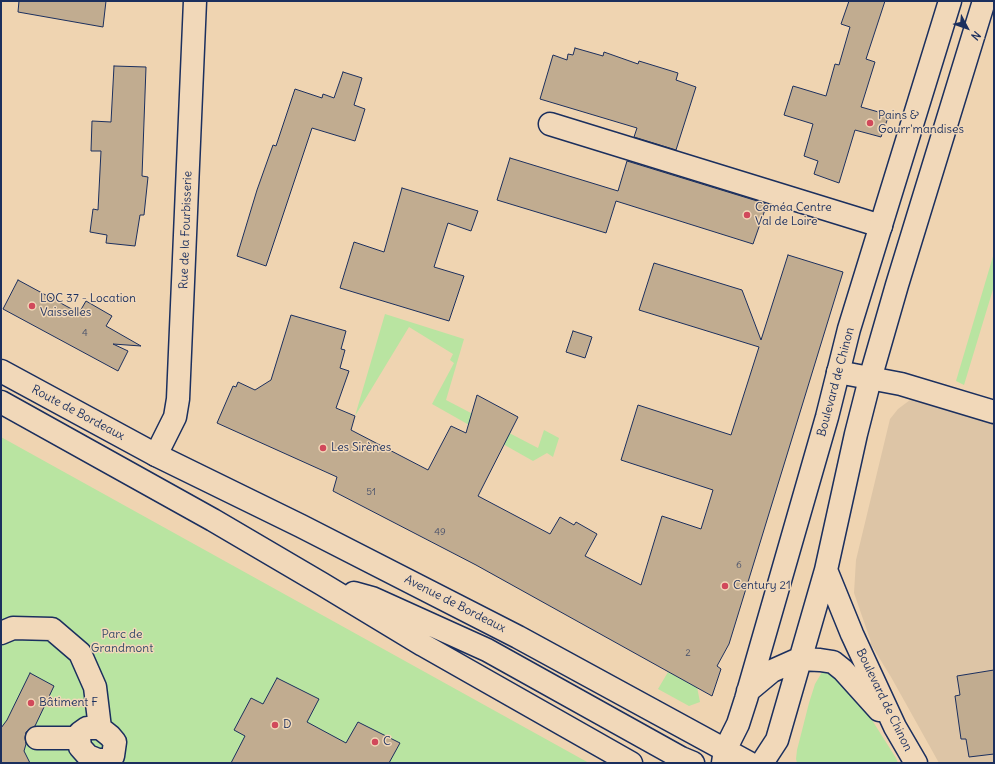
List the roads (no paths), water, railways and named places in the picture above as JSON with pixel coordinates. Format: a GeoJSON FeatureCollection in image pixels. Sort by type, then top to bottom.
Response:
{"type":"FeatureCollection","features":[{"type":"Feature","properties":{"kind":"main road","name":"Rue de la Fourbisserie"},"geometry":{"type":"LineString","coordinates":[[156,455],[175,417],[178,399],[195,1]]}},
{"type":"Feature","properties":{"kind":"main road","name":"Boulevard de Chinon"},"geometry":{"type":"LineString","coordinates":[[724,756],[738,724],[748,691],[849,329],[950,1]]}},
{"type":"Feature","properties":{"kind":"main road"},"geometry":{"type":"LineString","coordinates":[[762,763],[777,740],[799,659],[826,570],[856,434],[870,379],[897,285],[984,1]]}},
{"type":"Feature","properties":{"kind":"main road"},"geometry":{"type":"LineString","coordinates":[[550,124],[881,226]]}},
{"type":"Feature","properties":{"kind":"main road","name":"Route de Bordeaux"},"geometry":{"type":"LineString","coordinates":[[1,371],[156,455]]}},
{"type":"Feature","properties":{"kind":"main road"},"geometry":{"type":"LineString","coordinates":[[838,372],[901,384],[994,412]]}},
{"type":"Feature","properties":{"kind":"main road"},"geometry":{"type":"LineString","coordinates":[[1,402],[144,480],[423,645],[631,763]]}},
{"type":"Feature","properties":{"kind":"main road","name":"Avenue de Bordeaux"},"geometry":{"type":"LineString","coordinates":[[156,455],[315,533],[518,637],[724,756],[750,763]]}},
{"type":"Feature","properties":{"kind":"main road","name":"Boulevard de Chinon"},"geometry":{"type":"LineString","coordinates":[[826,570],[852,634],[895,727],[916,763]]}},
{"type":"Feature","properties":{"kind":"main road"},"geometry":{"type":"LineString","coordinates":[[322,584],[372,598],[487,650],[680,758],[693,763]]}},
{"type":"Feature","properties":{"kind":"main road"},"geometry":{"type":"LineString","coordinates":[[1,633],[13,628],[52,629],[80,653],[95,686],[100,728]]}},
{"type":"Feature","properties":{"kind":"main road"},"geometry":{"type":"LineString","coordinates":[[748,691],[772,671],[799,659],[833,662],[843,670],[895,727]]}},
{"type":"Feature","properties":{"kind":"main road"},"geometry":{"type":"LineString","coordinates":[[87,728],[100,728],[115,742],[113,756],[98,762],[88,756],[80,747],[79,738],[80,733],[87,728]]}},
{"type":"Feature","properties":{"kind":"main road"},"geometry":{"type":"LineString","coordinates":[[37,738],[79,738]]}},
{"type":"Feature","properties":{"kind":"place","name":"Pains & Gourr'mandises"},"geometry":{"type":"Point","coordinates":[870,123]}},
{"type":"Feature","properties":{"kind":"place","name":"Ceméa Centre Val de Loire"},"geometry":{"type":"Point","coordinates":[747,215]}},
{"type":"Feature","properties":{"kind":"place","name":"LOC 37 - Location Vaisselles"},"geometry":{"type":"Point","coordinates":[32,306]}},
{"type":"Feature","properties":{"kind":"place","name":"Les Sirènes"},"geometry":{"type":"Point","coordinates":[323,448]}},
{"type":"Feature","properties":{"kind":"place","name":"Century 21"},"geometry":{"type":"Point","coordinates":[725,586]}},
{"type":"Feature","properties":{"kind":"place","name":"Bâtiment F"},"geometry":{"type":"Point","coordinates":[31,703]}},
{"type":"Feature","properties":{"kind":"place","name":"D"},"geometry":{"type":"Point","coordinates":[275,725]}},
{"type":"Feature","properties":{"kind":"place","name":"C"},"geometry":{"type":"Point","coordinates":[375,742]}},
{"type":"Feature","properties":{"kind":"park label","name":"Parc de Grandmont"},"geometry":{"type":"Point","coordinates":[122,642]}}]}
